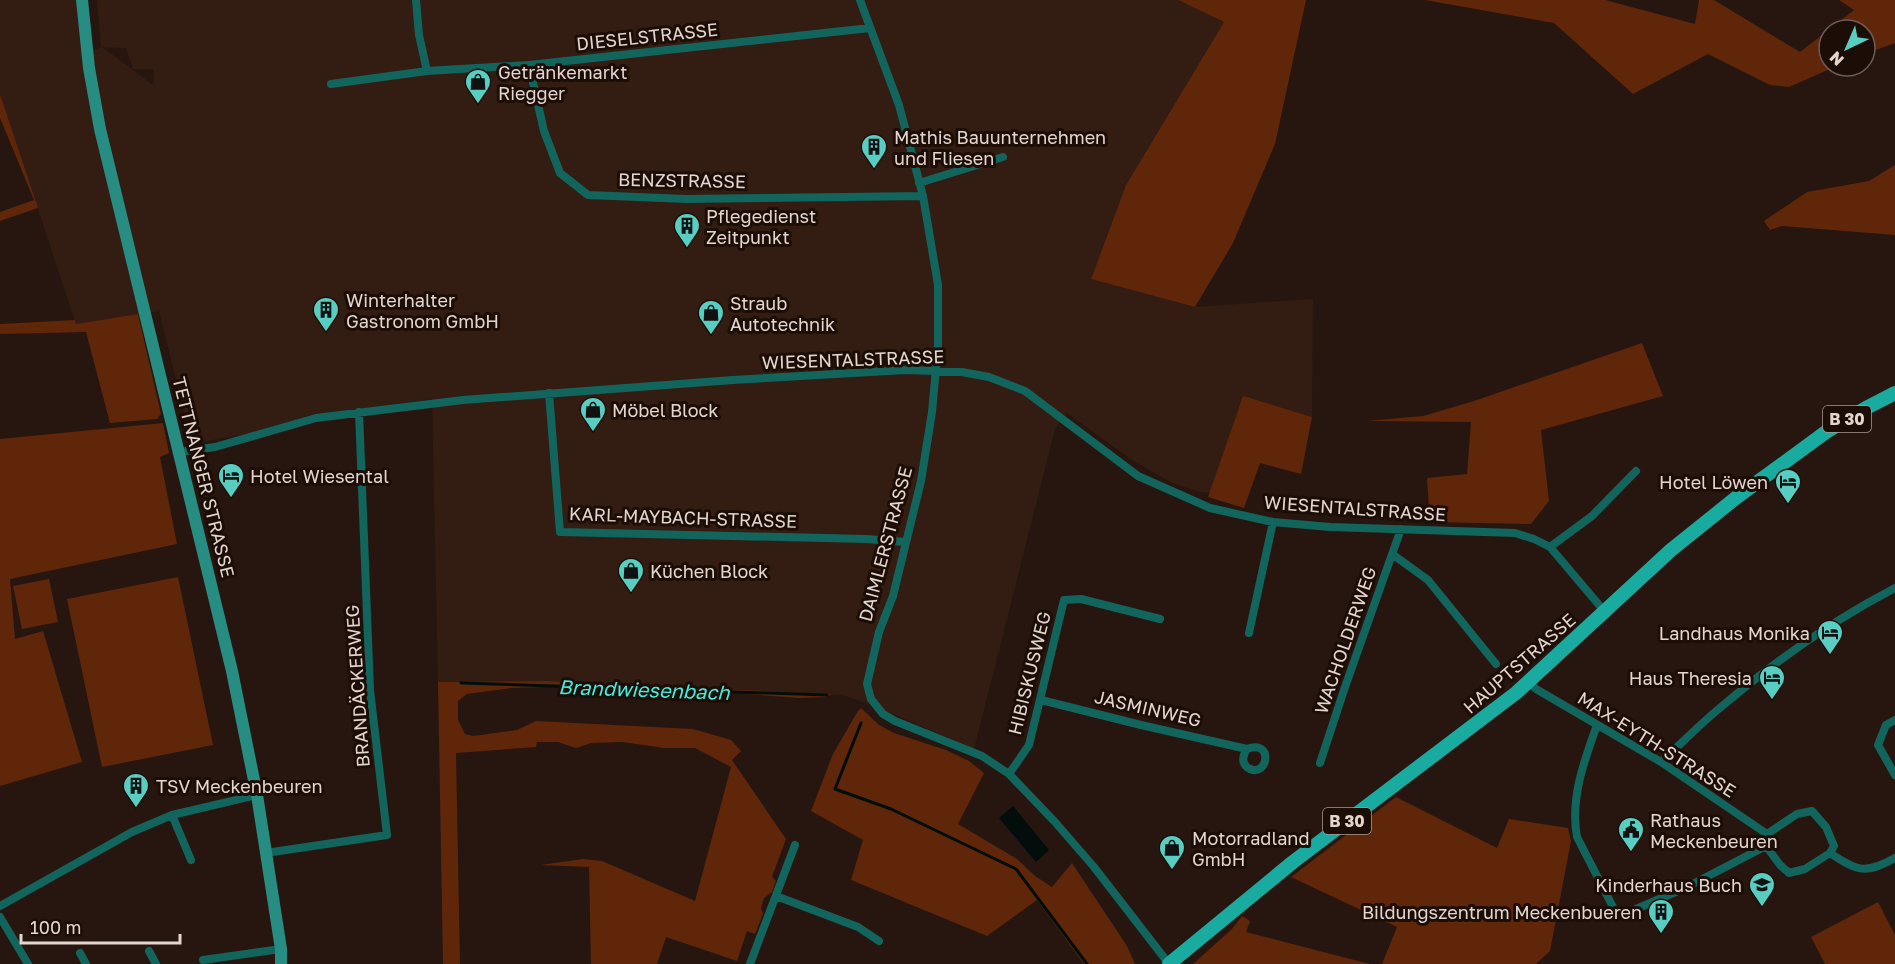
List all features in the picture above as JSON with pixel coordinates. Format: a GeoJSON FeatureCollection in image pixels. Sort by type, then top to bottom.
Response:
{"type":"FeatureCollection","features":[{"type":"Feature","properties":{"kind":"main road","name":"TETTNANGER STRASSE"},"geometry":{"type":"LineString","coordinates":[[82,0],[89,68],[100,129],[232,671],[257,795],[281,949],[281,964]]}},
{"type":"Feature","properties":{"kind":"main road","name":"HAUPTSTRASSE"},"geometry":{"type":"LineString","coordinates":[[1169,964],[1293,862],[1529,682],[1671,550],[1801,449],[1866,408],[1895,393]]}},
{"type":"Feature","properties":{"kind":"street"},"geometry":{"type":"LineString","coordinates":[[416,0],[419,35],[426,71]]}},
{"type":"Feature","properties":{"kind":"street","name":"DAIMLERSTRASSE"},"geometry":{"type":"LineString","coordinates":[[860,0],[898,105],[923,196],[938,285],[936,372],[921,481],[893,596],[879,632],[867,684],[871,699],[883,714],[895,721],[982,756],[1009,774],[1094,867],[1169,964]]}},
{"type":"Feature","properties":{"kind":"street","name":"DIESELSTRASSE"},"geometry":{"type":"LineString","coordinates":[[331,84],[426,71],[529,65],[870,28]]}},
{"type":"Feature","properties":{"kind":"street","name":"BENZSTRASSE"},"geometry":{"type":"LineString","coordinates":[[529,65],[544,131],[560,173],[588,195],[687,199],[923,196]]}},
{"type":"Feature","properties":{"kind":"street"},"geometry":{"type":"LineString","coordinates":[[919,183],[1003,157]]}},
{"type":"Feature","properties":{"kind":"street","name":"WIESENTALSTRASSE"},"geometry":{"type":"LineString","coordinates":[[179,452],[215,447],[316,418],[463,400],[905,370],[962,372],[989,377],[1025,391],[1138,476],[1209,508],[1273,522],[1330,527],[1515,533],[1534,539],[1550,547],[1605,612]]}},
{"type":"Feature","properties":{"kind":"street","name":"KARL-MAYBACH-STRASSE"},"geometry":{"type":"LineString","coordinates":[[549,393],[560,532],[866,539],[905,542]]}},
{"type":"Feature","properties":{"kind":"street","name":"BRANDÄCKERWEG"},"geometry":{"type":"LineString","coordinates":[[266,853],[387,835],[370,690],[359,412]]}},
{"type":"Feature","properties":{"kind":"street"},"geometry":{"type":"LineString","coordinates":[[1550,547],[1592,516],[1636,471]]}},
{"type":"Feature","properties":{"kind":"street"},"geometry":{"type":"LineString","coordinates":[[1249,633],[1273,522]]}},
{"type":"Feature","properties":{"kind":"street","name":"WACHOLDERWEG"},"geometry":{"type":"LineString","coordinates":[[1320,763],[1401,529]]}},
{"type":"Feature","properties":{"kind":"street"},"geometry":{"type":"LineString","coordinates":[[1392,554],[1428,580],[1496,664]]}},
{"type":"Feature","properties":{"kind":"street"},"geometry":{"type":"LineString","coordinates":[[1660,762],[1719,708],[1810,639],[1895,588]]}},
{"type":"Feature","properties":{"kind":"street","name":"HIBISKUSWEG"},"geometry":{"type":"LineString","coordinates":[[1009,774],[1029,745],[1064,600],[1081,599],[1160,619]]}},
{"type":"Feature","properties":{"kind":"street","name":"MAX-EYTH-STRASSE"},"geometry":{"type":"LineString","coordinates":[[1529,682],[1536,689],[1660,762],[1767,834]]}},
{"type":"Feature","properties":{"kind":"street","name":"JASMINWEG"},"geometry":{"type":"LineString","coordinates":[[1041,700],[1247,749]]}},
{"type":"Feature","properties":{"kind":"street"},"geometry":{"type":"LineString","coordinates":[[1895,720],[1886,725],[1878,746],[1895,775]]}},
{"type":"Feature","properties":{"kind":"street"},"geometry":{"type":"LineString","coordinates":[[1597,725],[1581,770],[1574,824],[1576,837],[1614,909],[1627,913],[1687,887],[1766,846]]}},
{"type":"Feature","properties":{"kind":"street"},"geometry":{"type":"LineString","coordinates":[[0,906],[132,832],[172,815],[257,795]]}},
{"type":"Feature","properties":{"kind":"street"},"geometry":{"type":"LineString","coordinates":[[1812,811],[1826,827],[1834,846],[1830,853],[1804,869],[1789,873],[1766,846],[1767,834],[1797,814],[1812,811]]}},
{"type":"Feature","properties":{"kind":"street"},"geometry":{"type":"LineString","coordinates":[[172,815],[191,860]]}},
{"type":"Feature","properties":{"kind":"street"},"geometry":{"type":"LineString","coordinates":[[750,964],[795,845]]}},
{"type":"Feature","properties":{"kind":"street"},"geometry":{"type":"LineString","coordinates":[[1830,853],[1854,869],[1876,868],[1895,858]]}},
{"type":"Feature","properties":{"kind":"street"},"geometry":{"type":"LineString","coordinates":[[776,896],[858,927],[879,941]]}},
{"type":"Feature","properties":{"kind":"street"},"geometry":{"type":"LineString","coordinates":[[0,916],[28,964]]}},
{"type":"Feature","properties":{"kind":"street"},"geometry":{"type":"LineString","coordinates":[[203,960],[281,949]]}},
{"type":"Feature","properties":{"kind":"street"},"geometry":{"type":"LineString","coordinates":[[149,951],[156,964]]}},
{"type":"Feature","properties":{"kind":"street"},"geometry":{"type":"LineString","coordinates":[[80,953],[86,964]]}},
{"type":"Feature","properties":{"kind":"shaded area"},"geometry":{"type":"Polygon","coordinates":[[[0,0],[77,0],[84,55],[101,47],[97,0],[1178,0],[1224,22],[1126,185],[1091,279],[1195,307],[1313,299],[1312,417],[1243,397],[1210,493],[1172,483],[1129,458],[1067,413],[1055,429],[974,749],[873,705],[843,695],[548,681],[438,682],[432,399],[192,444],[159,311],[76,324],[0,94],[0,0]],[[102,47],[153,85],[154,69],[133,69],[126,48],[102,47]]]}},
{"type":"Feature","properties":{"kind":"shaded area"},"geometry":{"type":"Polygon","coordinates":[[[1178,0],[1306,0],[1275,144],[1233,243],[1195,307],[1091,279],[1126,185],[1224,22],[1178,0]]]}},
{"type":"Feature","properties":{"kind":"shaded area"},"geometry":{"type":"Polygon","coordinates":[[[1425,0],[1605,0],[1695,24],[1699,0],[1714,0],[1800,52],[1817,39],[1817,75],[1789,87],[1770,85],[1708,54],[1633,94],[1554,23],[1425,0]]]}},
{"type":"Feature","properties":{"kind":"shaded area"},"geometry":{"type":"Polygon","coordinates":[[[1839,0],[1895,0],[1895,43],[1877,50],[1877,18],[1844,18],[1854,10],[1839,0]]]}},
{"type":"Feature","properties":{"kind":"shaded area"},"geometry":{"type":"Polygon","coordinates":[[[0,94],[38,208],[0,221],[0,212],[34,200],[0,118],[0,94]]]}},
{"type":"Feature","properties":{"kind":"shaded area"},"geometry":{"type":"Polygon","coordinates":[[[1895,165],[1895,235],[1782,226],[1770,230],[1764,221],[1807,192],[1869,181],[1895,165]]]}},
{"type":"Feature","properties":{"kind":"shaded area"},"geometry":{"type":"Polygon","coordinates":[[[138,314],[161,414],[157,419],[110,423],[86,332],[0,334],[0,324],[75,320],[76,324],[138,314]]]}},
{"type":"Feature","properties":{"kind":"shaded area"},"geometry":{"type":"Polygon","coordinates":[[[1642,343],[1663,396],[1541,430],[1549,501],[1531,524],[1430,522],[1427,478],[1467,474],[1471,422],[1367,421],[1423,416],[1474,401],[1642,343]]]}},
{"type":"Feature","properties":{"kind":"shaded area"},"geometry":{"type":"Polygon","coordinates":[[[1243,396],[1312,417],[1301,474],[1260,463],[1244,508],[1208,497],[1243,396]]]}},
{"type":"Feature","properties":{"kind":"shaded area"},"geometry":{"type":"Polygon","coordinates":[[[163,423],[169,453],[160,457],[177,544],[10,579],[15,639],[43,631],[82,762],[0,786],[0,439],[163,423]]]}},
{"type":"Feature","properties":{"kind":"shaded area"},"geometry":{"type":"Polygon","coordinates":[[[178,577],[213,745],[102,767],[67,599],[178,577]]]}},
{"type":"Feature","properties":{"kind":"shaded area"},"geometry":{"type":"Polygon","coordinates":[[[49,579],[58,622],[22,629],[13,586],[49,579]]]}},
{"type":"Feature","properties":{"kind":"shaded area"},"geometry":{"type":"Polygon","coordinates":[[[548,681],[832,694],[826,697],[799,698],[683,689],[581,686],[511,688],[467,694],[458,701],[458,720],[465,734],[473,736],[517,730],[536,721],[693,729],[731,740],[741,751],[732,760],[786,839],[772,877],[776,881],[772,892],[764,898],[761,908],[763,914],[755,934],[747,931],[737,961],[666,937],[657,964],[591,964],[589,867],[541,865],[583,859],[602,861],[695,901],[731,767],[695,748],[664,748],[623,742],[591,743],[576,748],[558,742],[537,742],[536,747],[456,753],[460,964],[443,964],[438,682],[548,681]]]}},
{"type":"Feature","properties":{"kind":"shaded area"},"geometry":{"type":"Polygon","coordinates":[[[861,708],[879,725],[894,733],[946,750],[969,761],[984,773],[958,824],[1017,859],[1035,876],[1052,887],[1072,863],[1127,946],[1135,964],[1084,964],[1037,900],[987,936],[851,880],[863,840],[811,811],[833,754],[861,708]]]}},
{"type":"Feature","properties":{"kind":"shaded area"},"geometry":{"type":"Polygon","coordinates":[[[1396,797],[1497,848],[1509,819],[1568,828],[1571,841],[1550,951],[1536,964],[1382,964],[1397,927],[1291,877],[1396,797]]]}},
{"type":"Feature","properties":{"kind":"shaded area"},"geometry":{"type":"Polygon","coordinates":[[[1013,806],[1049,850],[1036,862],[999,818],[1013,806]]]}},
{"type":"Feature","properties":{"kind":"shaded area"},"geometry":{"type":"Polygon","coordinates":[[[1878,902],[1895,935],[1895,964],[1825,964],[1811,937],[1878,902]]]}},
{"type":"Feature","properties":{"kind":"shaded area"},"geometry":{"type":"Polygon","coordinates":[[[1242,916],[1250,921],[1246,932],[1370,964],[1193,964],[1232,929],[1242,916]]]}},
{"type":"Feature","properties":{"kind":"waterway","name":"Brandwiesenbach"},"geometry":{"type":"LineString","coordinates":[[461,683],[827,695]]}},
{"type":"Feature","properties":{"kind":"waterway","name":"Brandwiesenbach"},"geometry":{"type":"LineString","coordinates":[[861,723],[835,789],[891,809],[1016,869],[1087,964]]}},
{"type":"Feature","properties":{"kind":"place","name":"Getränkemarkt Riegger"},"geometry":{"type":"Point","coordinates":[478,105]}},
{"type":"Feature","properties":{"kind":"place","name":"Mathis Bauunternehmen und Fliesen"},"geometry":{"type":"Point","coordinates":[874,170]}},
{"type":"Feature","properties":{"kind":"place","name":"Pflegedienst Zeitpunkt"},"geometry":{"type":"Point","coordinates":[687,249]}},
{"type":"Feature","properties":{"kind":"place","name":"Winterhalter Gastronom GmbH"},"geometry":{"type":"Point","coordinates":[326,333]}},
{"type":"Feature","properties":{"kind":"place","name":"Straub Autotechnik"},"geometry":{"type":"Point","coordinates":[711,336]}},
{"type":"Feature","properties":{"kind":"place","name":"Möbel Block"},"geometry":{"type":"Point","coordinates":[593,433]}},
{"type":"Feature","properties":{"kind":"place","name":"Hotel Wiesental"},"geometry":{"type":"Point","coordinates":[231,499]}},
{"type":"Feature","properties":{"kind":"place","name":"Hotel Löwen"},"geometry":{"type":"Point","coordinates":[1788,505]}},
{"type":"Feature","properties":{"kind":"place","name":"Küchen Block"},"geometry":{"type":"Point","coordinates":[631,594]}},
{"type":"Feature","properties":{"kind":"place","name":"Landhaus Monika"},"geometry":{"type":"Point","coordinates":[1830,656]}},
{"type":"Feature","properties":{"kind":"place","name":"Haus Theresia"},"geometry":{"type":"Point","coordinates":[1772,701]}},
{"type":"Feature","properties":{"kind":"place","name":"TSV Meckenbeuren"},"geometry":{"type":"Point","coordinates":[136,809]}},
{"type":"Feature","properties":{"kind":"place","name":"Rathaus Meckenbeuren"},"geometry":{"type":"Point","coordinates":[1631,853]}},
{"type":"Feature","properties":{"kind":"place","name":"Motorradland GmbH"},"geometry":{"type":"Point","coordinates":[1172,871]}},
{"type":"Feature","properties":{"kind":"place","name":"Kinderhaus Buch"},"geometry":{"type":"Point","coordinates":[1762,908]}},
{"type":"Feature","properties":{"kind":"place","name":"Bildungszentrum Meckenbueren"},"geometry":{"type":"Point","coordinates":[1661,935]}}]}
